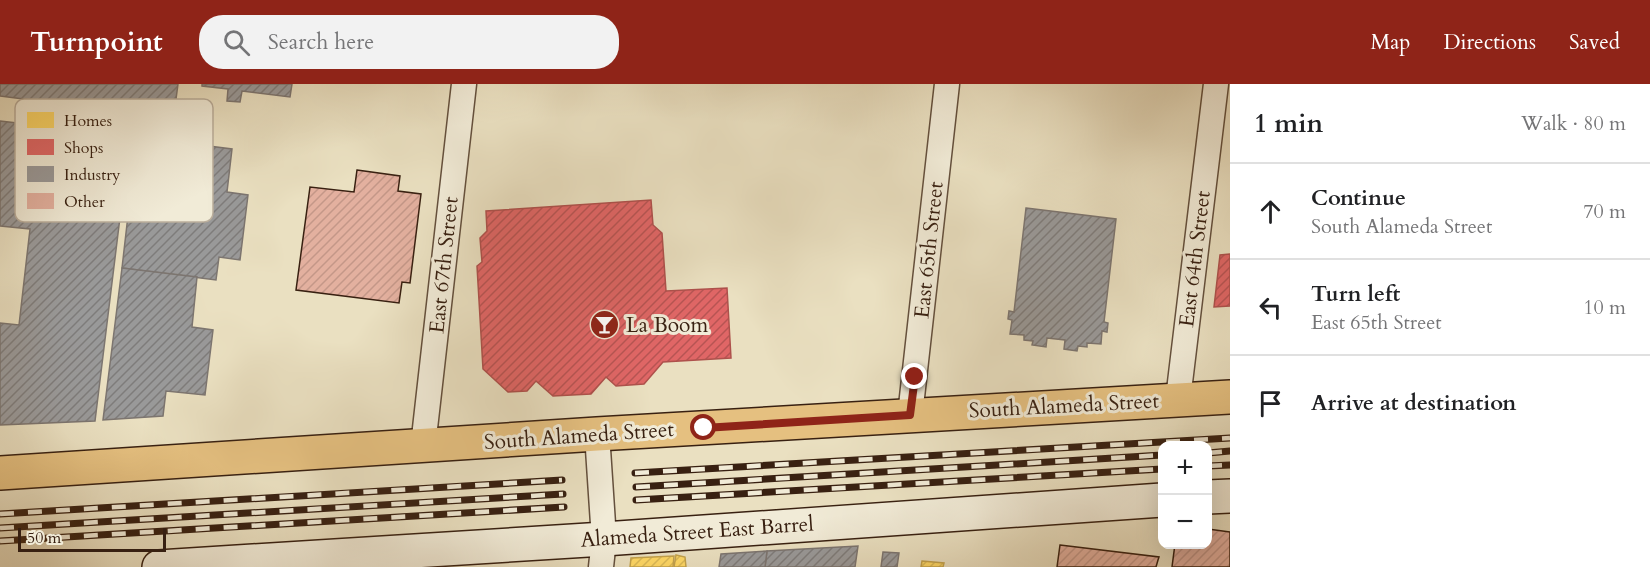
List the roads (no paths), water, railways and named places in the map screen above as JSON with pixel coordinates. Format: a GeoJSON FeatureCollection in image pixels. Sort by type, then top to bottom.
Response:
{"type":"FeatureCollection","features":[{"type":"Feature","properties":{"kind":"main road","name":"South Alameda Street"},"geometry":{"type":"LineString","coordinates":[[0,473],[597,434],[1230,397]]}},
{"type":"Feature","properties":{"kind":"street","name":"East 67th Street"},"geometry":{"type":"LineString","coordinates":[[423,446],[464,84]]}},
{"type":"Feature","properties":{"kind":"street","name":"East 65th Street"},"geometry":{"type":"LineString","coordinates":[[910,415],[947,84]]}},
{"type":"Feature","properties":{"kind":"street","name":"East 64th Street"},"geometry":{"type":"LineString","coordinates":[[1178,399],[1216,84]]}},
{"type":"Feature","properties":{"kind":"street"},"geometry":{"type":"LineString","coordinates":[[597,434],[602,553]]}},
{"type":"Feature","properties":{"kind":"street"},"geometry":{"type":"LineString","coordinates":[[1212,497],[1230,495]]}},
{"type":"Feature","properties":{"kind":"street","name":"Alameda Street East Barrel"},"geometry":{"type":"LineString","coordinates":[[159,567],[602,553],[1158,500]]}},
{"type":"Feature","properties":{"kind":"railway"},"geometry":{"type":"LineString","coordinates":[[635,473],[1230,438]]}},
{"type":"Feature","properties":{"kind":"railway"},"geometry":{"type":"LineString","coordinates":[[1212,453],[1230,451]]}},
{"type":"Feature","properties":{"kind":"railway"},"geometry":{"type":"LineString","coordinates":[[636,487],[1158,455]]}},
{"type":"Feature","properties":{"kind":"railway"},"geometry":{"type":"LineString","coordinates":[[1212,466],[1230,465]]}},
{"type":"Feature","properties":{"kind":"railway"},"geometry":{"type":"LineString","coordinates":[[636,500],[1158,469]]}},
{"type":"Feature","properties":{"kind":"railway"},"geometry":{"type":"LineString","coordinates":[[0,514],[562,480]]}},
{"type":"Feature","properties":{"kind":"railway"},"geometry":{"type":"LineString","coordinates":[[0,528],[563,494]]}},
{"type":"Feature","properties":{"kind":"railway"},"geometry":{"type":"LineString","coordinates":[[0,541],[564,507]]}},
{"type":"Feature","properties":{"kind":"place","name":"La Boom"},"geometry":{"type":"Point","coordinates":[605,325]}}]}
